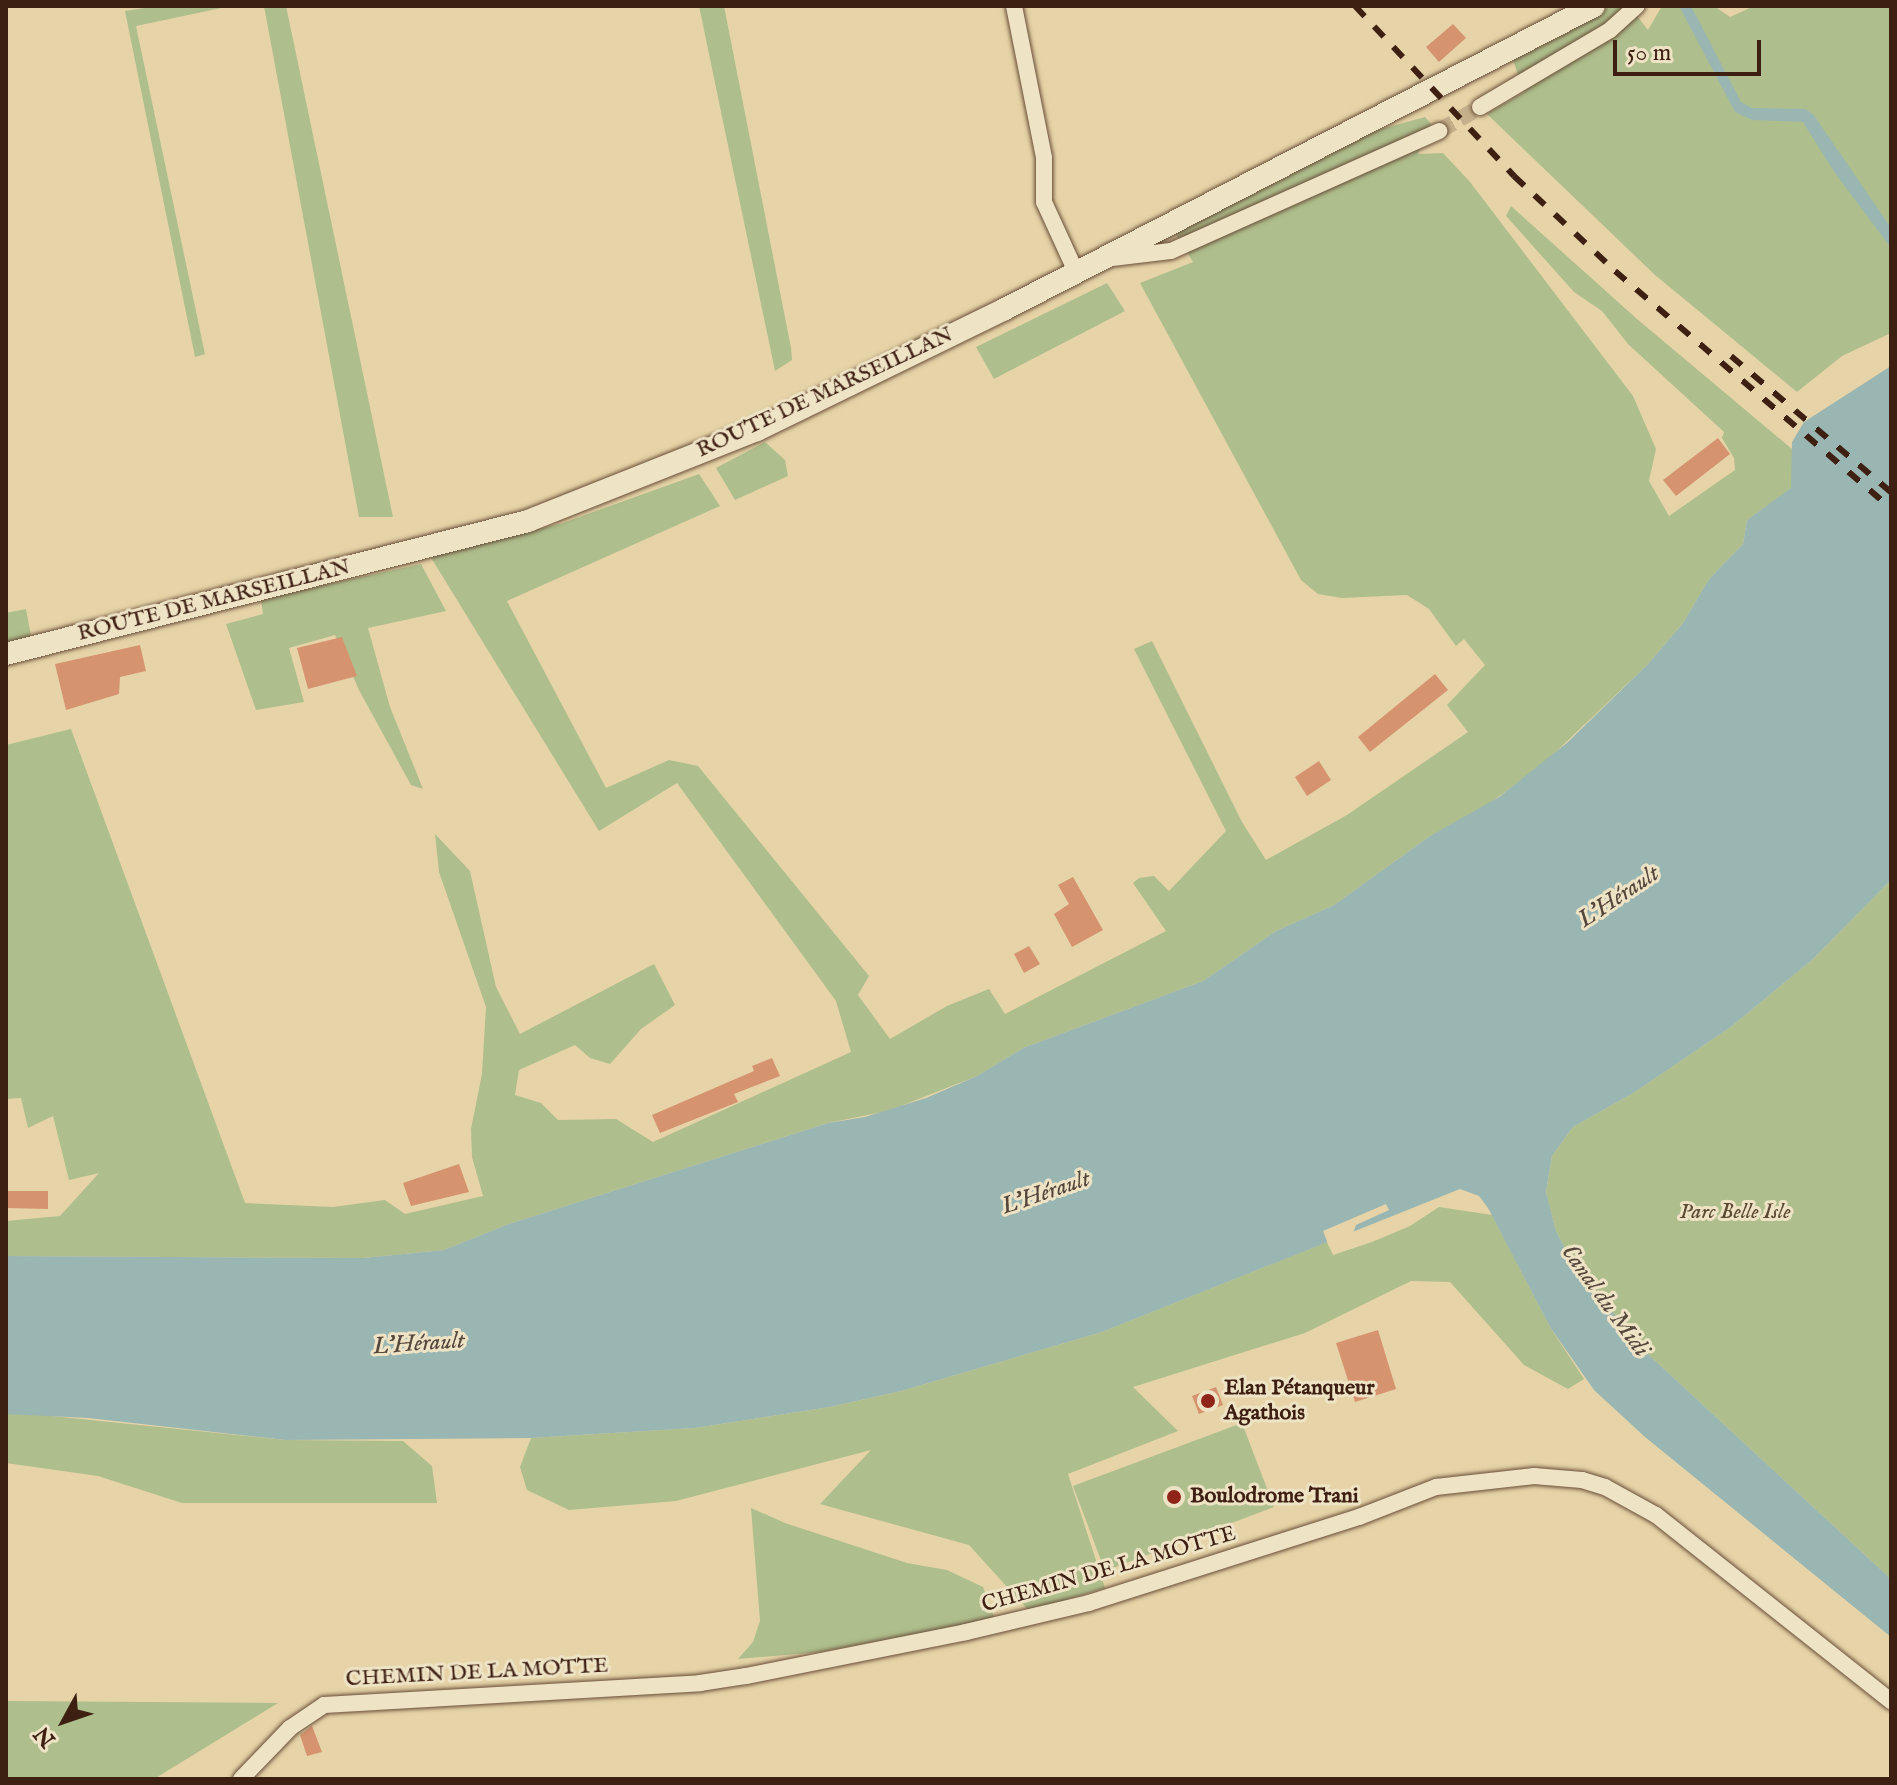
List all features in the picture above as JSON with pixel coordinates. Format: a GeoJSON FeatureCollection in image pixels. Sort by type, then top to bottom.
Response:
{"type":"FeatureCollection","features":[{"type":"Feature","properties":{"kind":"main road","name":"ROUTE DE MARSEILLAN"},"geometry":{"type":"LineString","coordinates":[[6,654],[528,521],[757,430],[1103,259],[1594,6]]}},
{"type":"Feature","properties":{"kind":"street"},"geometry":{"type":"LineString","coordinates":[[1014,6],[1044,158],[1044,202],[1076,272]]}},
{"type":"Feature","properties":{"kind":"street"},"geometry":{"type":"LineString","coordinates":[[1480,107],[1610,30],[1637,6]]}},
{"type":"Feature","properties":{"kind":"street"},"geometry":{"type":"LineString","coordinates":[[1103,259],[1171,251],[1439,131]]}},
{"type":"Feature","properties":{"kind":"street","name":"CHEMIN DE LA MOTTE"},"geometry":{"type":"LineString","coordinates":[[241,1779],[290,1728],[324,1705],[700,1683],[746,1676],[951,1635],[1089,1603],[1359,1517],[1436,1487],[1534,1476],[1582,1480],[1605,1487],[1656,1515],[1891,1701]]}},
{"type":"Feature","properties":{"kind":"green space"},"geometry":{"type":"Polygon","coordinates":[[[158,6],[231,6],[136,26],[205,354],[195,357],[125,11],[158,6]]]}},
{"type":"Feature","properties":{"kind":"green space"},"geometry":{"type":"Polygon","coordinates":[[[264,6],[286,6],[393,517],[359,517],[264,6]]]}},
{"type":"Feature","properties":{"kind":"green space"},"geometry":{"type":"Polygon","coordinates":[[[699,6],[724,6],[791,348],[792,360],[775,371],[699,6]]]}},
{"type":"Feature","properties":{"kind":"green space"},"geometry":{"type":"Polygon","coordinates":[[[1611,6],[1629,6],[1648,30],[1662,6],[1714,6],[1730,17],[1754,6],[1891,6],[1891,333],[1842,356],[1797,392],[1655,275],[1487,114],[1524,92],[1512,57],[1611,6]]]}},
{"type":"Feature","properties":{"kind":"green space"},"geometry":{"type":"Polygon","coordinates":[[[1425,117],[1431,124],[1418,154],[1443,153],[1470,182],[1633,396],[1656,449],[1649,481],[1669,516],[1735,470],[1734,458],[1722,438],[1724,432],[1628,344],[1602,311],[1574,292],[1506,216],[1511,206],[1637,319],[1792,449],[1792,488],[1747,520],[1743,544],[1709,579],[1683,623],[1648,664],[1540,767],[1484,807],[1430,836],[1334,905],[1276,931],[1203,981],[1023,1048],[977,1076],[888,1111],[828,1123],[506,1225],[444,1250],[363,1258],[6,1256],[6,1221],[60,1216],[99,1173],[69,1180],[53,1116],[28,1128],[21,1098],[6,1099],[6,745],[71,729],[245,1203],[333,1207],[385,1200],[405,1214],[483,1196],[472,1157],[471,1129],[482,1074],[486,1007],[439,872],[435,834],[470,871],[496,987],[520,1034],[654,964],[675,1005],[641,1029],[610,1064],[590,1058],[575,1045],[519,1070],[515,1095],[541,1103],[558,1120],[616,1119],[653,1142],[851,1052],[836,1001],[677,783],[599,831],[430,556],[563,523],[699,474],[720,506],[507,601],[606,788],[669,760],[698,766],[869,976],[858,995],[890,1039],[947,1006],[989,989],[1005,1014],[1166,931],[1133,883],[1139,878],[1154,876],[1169,891],[1226,831],[1134,649],[1152,641],[1242,822],[1266,860],[1347,815],[1468,732],[1447,705],[1485,665],[1464,639],[1456,646],[1429,609],[1407,595],[1342,598],[1318,594],[1301,580],[1140,283],[1193,262],[1174,231],[1367,133],[1425,117]]]}},
{"type":"Feature","properties":{"kind":"green space"},"geometry":{"type":"Polygon","coordinates":[[[1107,283],[1125,311],[994,379],[976,347],[1107,283]]]}},
{"type":"Feature","properties":{"kind":"green space"},"geometry":{"type":"Polygon","coordinates":[[[765,442],[785,460],[788,476],[735,500],[716,468],[765,442]]]}},
{"type":"Feature","properties":{"kind":"green space"},"geometry":{"type":"Polygon","coordinates":[[[421,564],[446,611],[368,628],[390,707],[423,789],[411,785],[359,690],[335,635],[289,648],[304,702],[256,710],[226,624],[263,614],[261,599],[421,564]]]}},
{"type":"Feature","properties":{"kind":"green space"},"geometry":{"type":"Polygon","coordinates":[[[26,609],[32,641],[6,645],[6,613],[26,609]]]}},
{"type":"Feature","properties":{"kind":"green space","name":"Parc Belle Isle"},"geometry":{"type":"Polygon","coordinates":[[[1891,880],[1891,1579],[1649,1355],[1576,1269],[1556,1231],[1546,1192],[1552,1156],[1573,1127],[1635,1092],[1732,1026],[1812,960],[1891,880]]]}},
{"type":"Feature","properties":{"kind":"green space"},"geometry":{"type":"Polygon","coordinates":[[[1439,1207],[1492,1215],[1550,1327],[1584,1379],[1568,1389],[1524,1365],[1450,1282],[1411,1281],[1305,1333],[1133,1387],[1178,1431],[1068,1474],[1105,1588],[1029,1611],[969,1545],[820,1504],[871,1450],[676,1501],[569,1510],[527,1490],[520,1467],[531,1438],[695,1428],[830,1407],[901,1391],[1102,1332],[1327,1242],[1333,1255],[1372,1242],[1410,1226],[1439,1207]]]}},
{"type":"Feature","properties":{"kind":"green space"},"geometry":{"type":"Polygon","coordinates":[[[23,1413],[285,1440],[403,1441],[432,1466],[437,1503],[182,1503],[98,1476],[6,1463],[6,1414],[23,1413]]]}},
{"type":"Feature","properties":{"kind":"green space","name":"Boulodrome Trani"},"geometry":{"type":"Polygon","coordinates":[[[1242,1423],[1274,1507],[1105,1571],[1073,1486],[1242,1423]]]}},
{"type":"Feature","properties":{"kind":"green space"},"geometry":{"type":"Polygon","coordinates":[[[751,1508],[785,1523],[907,1563],[947,1570],[983,1587],[995,1619],[820,1652],[738,1659],[753,1642],[760,1621],[751,1508]]]}},
{"type":"Feature","properties":{"kind":"green space"},"geometry":{"type":"Polygon","coordinates":[[[6,1701],[278,1703],[154,1779],[8,1779],[6,1701]]]}},
{"type":"Feature","properties":{"kind":"water"},"geometry":{"type":"Polygon","coordinates":[[[1679,6],[1691,6],[1741,102],[1752,108],[1805,109],[1813,114],[1889,225],[1891,248],[1835,173],[1803,122],[1752,120],[1735,112],[1679,6]]]}},
{"type":"Feature","properties":{"kind":"water","name":"L'Hérault"},"geometry":{"type":"Polygon","coordinates":[[[1891,366],[1891,880],[1812,960],[1732,1026],[1635,1092],[1573,1127],[1552,1156],[1546,1192],[1556,1231],[1576,1269],[1649,1355],[1891,1579],[1891,1637],[1645,1437],[1594,1390],[1550,1327],[1488,1208],[1479,1196],[1460,1189],[1102,1332],[901,1391],[830,1407],[695,1428],[531,1438],[285,1440],[88,1418],[6,1414],[6,1256],[363,1258],[444,1250],[506,1225],[828,1123],[865,1117],[926,1098],[977,1076],[1023,1048],[1203,981],[1276,931],[1334,905],[1430,836],[1499,797],[1568,742],[1648,664],[1683,623],[1709,579],[1743,544],[1747,520],[1791,488],[1792,442],[1804,422],[1891,366]]]}},
{"type":"Feature","properties":{"kind":"pier"},"geometry":{"type":"Polygon","coordinates":[[[1386,1204],[1389,1210],[1356,1225],[1352,1236],[1329,1246],[1323,1231],[1386,1204]]]}},
{"type":"Feature","properties":{"kind":"building"},"geometry":{"type":"Polygon","coordinates":[[[1453,24],[1466,38],[1439,62],[1426,47],[1453,24]]]}},
{"type":"Feature","properties":{"kind":"building"},"geometry":{"type":"Polygon","coordinates":[[[1718,438],[1730,454],[1676,496],[1663,480],[1718,438]]]}},
{"type":"Feature","properties":{"kind":"building"},"geometry":{"type":"Polygon","coordinates":[[[342,637],[357,676],[308,689],[297,648],[342,637]]]}},
{"type":"Feature","properties":{"kind":"building"},"geometry":{"type":"Polygon","coordinates":[[[140,645],[146,671],[120,677],[119,694],[66,710],[55,664],[140,645]]]}},
{"type":"Feature","properties":{"kind":"building"},"geometry":{"type":"Polygon","coordinates":[[[1435,674],[1448,690],[1370,752],[1358,737],[1435,674]]]}},
{"type":"Feature","properties":{"kind":"building"},"geometry":{"type":"Polygon","coordinates":[[[1319,761],[1331,780],[1307,796],[1295,777],[1319,761]]]}},
{"type":"Feature","properties":{"kind":"building"},"geometry":{"type":"Polygon","coordinates":[[[1073,877],[1103,930],[1072,947],[1054,914],[1069,904],[1058,885],[1073,877]]]}},
{"type":"Feature","properties":{"kind":"building"},"geometry":{"type":"Polygon","coordinates":[[[1029,946],[1040,964],[1024,973],[1014,954],[1029,946]]]}},
{"type":"Feature","properties":{"kind":"building"},"geometry":{"type":"Polygon","coordinates":[[[772,1058],[780,1076],[734,1094],[738,1102],[660,1133],[652,1115],[754,1071],[752,1066],[772,1058]]]}},
{"type":"Feature","properties":{"kind":"building"},"geometry":{"type":"Polygon","coordinates":[[[459,1164],[469,1192],[411,1206],[403,1183],[459,1164]]]}},
{"type":"Feature","properties":{"kind":"building"},"geometry":{"type":"Polygon","coordinates":[[[6,1191],[48,1191],[48,1209],[6,1208],[6,1191]]]}},
{"type":"Feature","properties":{"kind":"building"},"geometry":{"type":"Polygon","coordinates":[[[1378,1330],[1396,1389],[1355,1402],[1336,1343],[1378,1330]]]}},
{"type":"Feature","properties":{"kind":"building"},"geometry":{"type":"Polygon","coordinates":[[[1216,1387],[1223,1405],[1199,1414],[1192,1396],[1216,1387]]]}},
{"type":"Feature","properties":{"kind":"building"},"geometry":{"type":"Polygon","coordinates":[[[312,1726],[322,1752],[307,1756],[300,1735],[312,1726]]]}},
{"type":"Feature","properties":{"kind":"tunnel"},"geometry":{"type":"LineString","coordinates":[[1439,131],[1480,107]]}},
{"type":"Feature","properties":{"kind":"railway"},"geometry":{"type":"LineString","coordinates":[[1355,6],[1514,176],[1615,271],[1891,508]]}},
{"type":"Feature","properties":{"kind":"railway"},"geometry":{"type":"LineString","coordinates":[[1731,356],[1891,492]]}},
{"type":"Feature","properties":{"kind":"place","name":"Elan Pétanqueur Agathois"},"geometry":{"type":"Point","coordinates":[1208,1401]}},
{"type":"Feature","properties":{"kind":"place","name":"Boulodrome Trani"},"geometry":{"type":"Point","coordinates":[1174,1497]}},
{"type":"Feature","properties":{"kind":"water label","name":"Canal du Midi"},"geometry":{"type":"Point","coordinates":[1605,1301]}}]}
